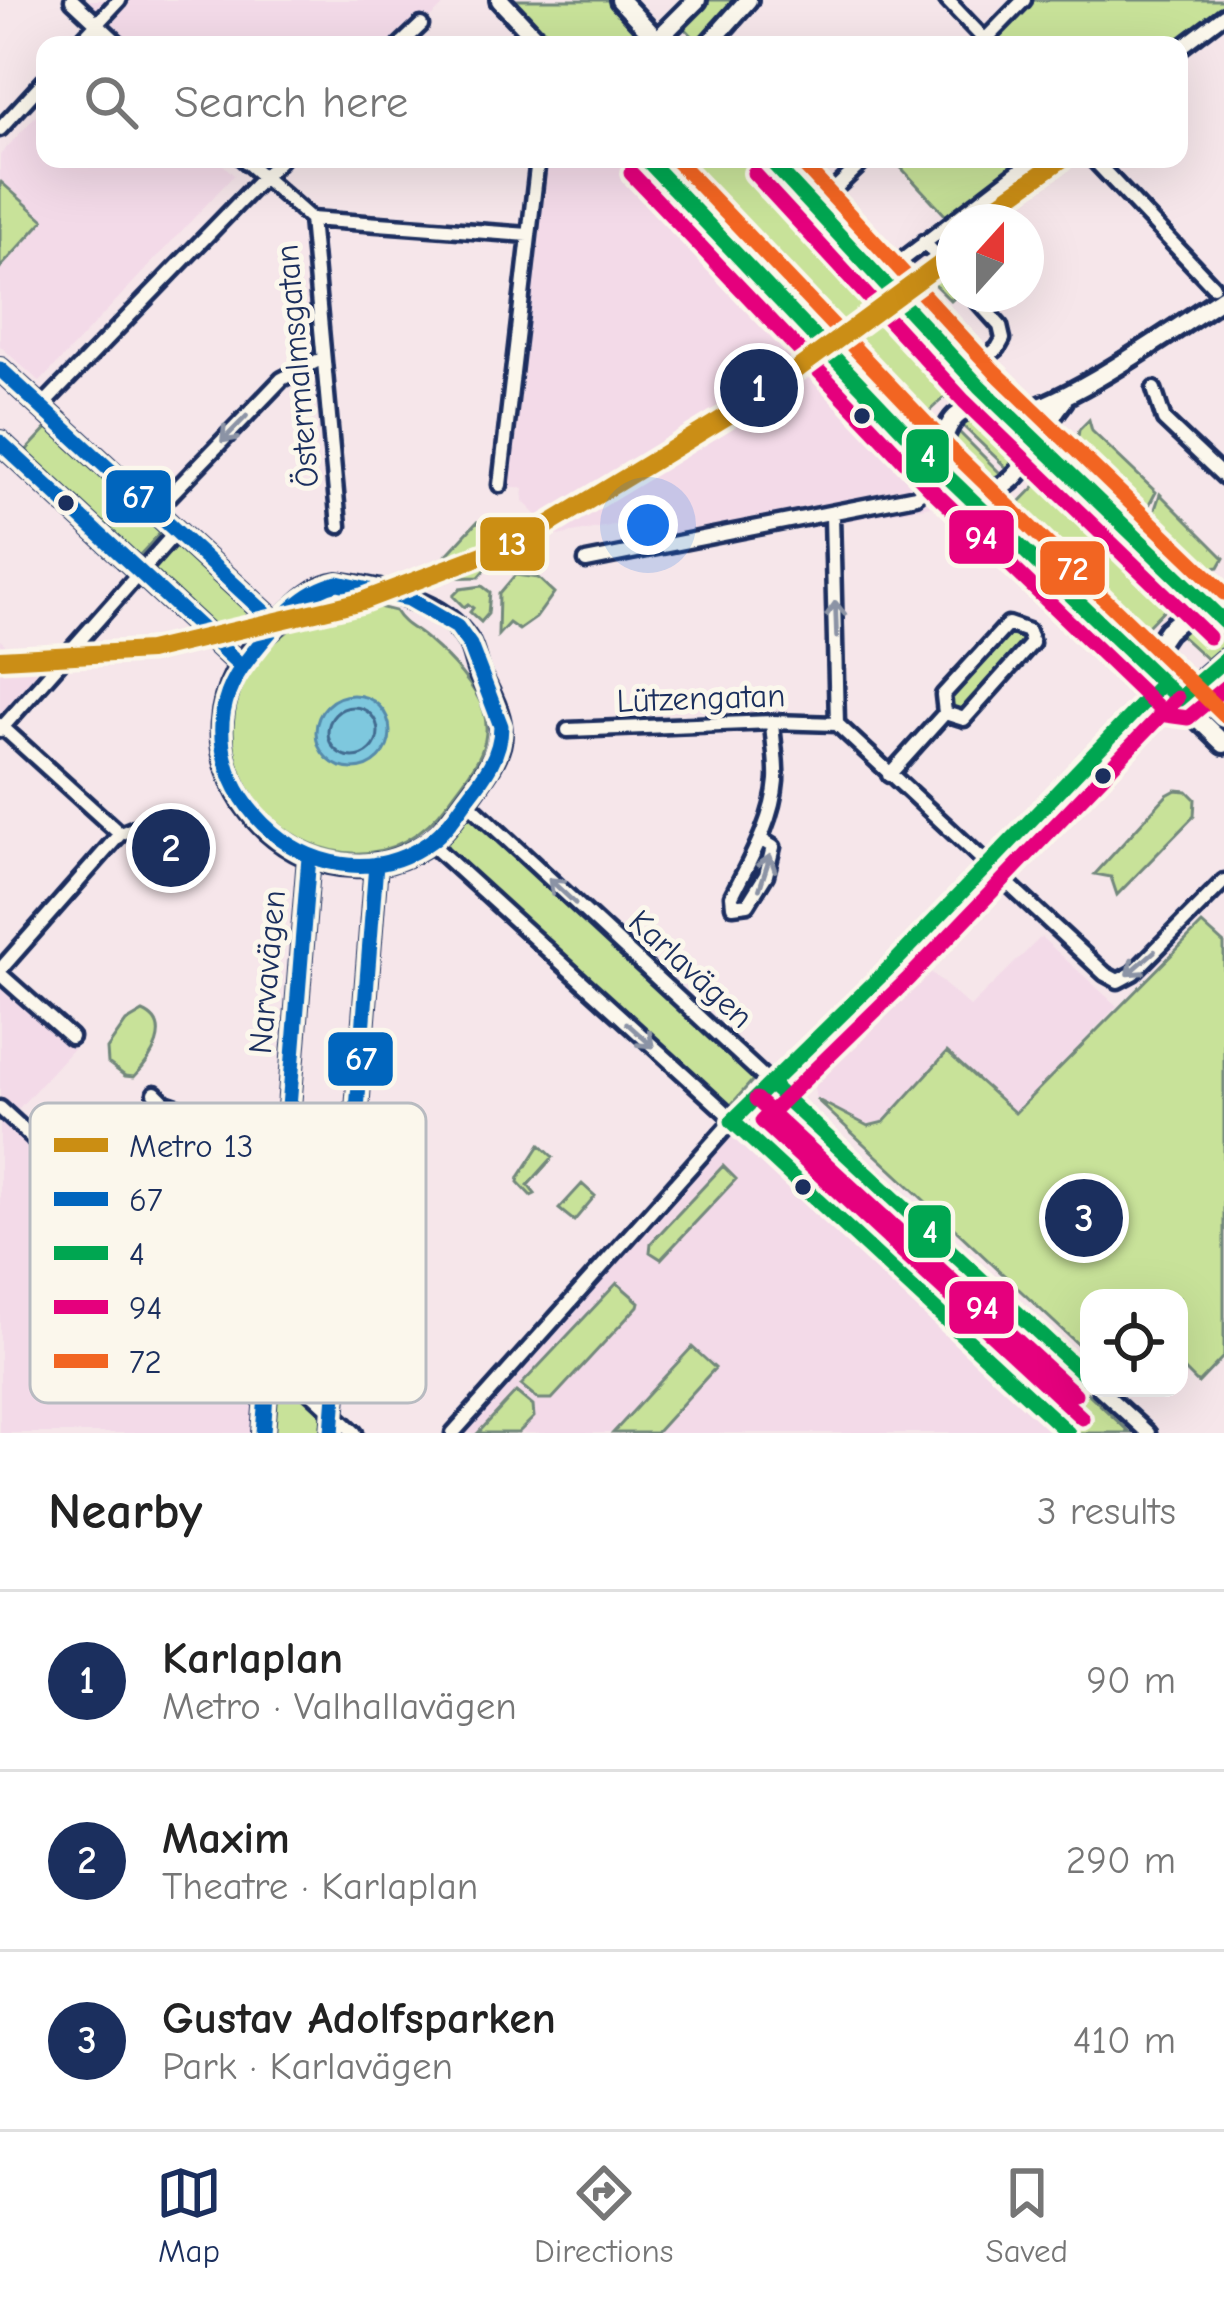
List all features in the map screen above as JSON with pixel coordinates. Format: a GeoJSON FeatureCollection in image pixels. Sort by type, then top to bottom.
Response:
{"type":"FeatureCollection","features":[{"type":"Feature","properties":{"kind":"street"},"geometry":{"type":"LineString","coordinates":[[72,0],[111,36]]}},
{"type":"Feature","properties":{"kind":"street"},"geometry":{"type":"LineString","coordinates":[[85,36],[119,0]]}},
{"type":"Feature","properties":{"kind":"street"},"geometry":{"type":"LineString","coordinates":[[500,0],[534,36]]}},
{"type":"Feature","properties":{"kind":"street"},"geometry":{"type":"LineString","coordinates":[[620,0],[654,36]]}},
{"type":"Feature","properties":{"kind":"street"},"geometry":{"type":"LineString","coordinates":[[665,36],[697,0]]}},
{"type":"Feature","properties":{"kind":"street"},"geometry":{"type":"LineString","coordinates":[[716,36],[748,0]]}},
{"type":"Feature","properties":{"kind":"street"},"geometry":{"type":"LineString","coordinates":[[947,0],[977,36]]}},
{"type":"Feature","properties":{"kind":"street"},"geometry":{"type":"LineString","coordinates":[[988,36],[1024,0]]}},
{"type":"Feature","properties":{"kind":"street"},"geometry":{"type":"LineString","coordinates":[[1188,42],[1224,15]]}},
{"type":"Feature","properties":{"kind":"street"},"geometry":{"type":"LineString","coordinates":[[410,36],[421,26]]}},
{"type":"Feature","properties":{"kind":"street"},"geometry":{"type":"LineString","coordinates":[[0,129],[36,90]]}},
{"type":"Feature","properties":{"kind":"street","name":"Östermalmsgatan"},"geometry":{"type":"LineString","coordinates":[[253,168],[311,219],[339,526]]}},
{"type":"Feature","properties":{"kind":"street"},"geometry":{"type":"LineString","coordinates":[[41,407],[271,168]]}},
{"type":"Feature","properties":{"kind":"street"},"geometry":{"type":"LineString","coordinates":[[500,485],[537,168]]}},
{"type":"Feature","properties":{"kind":"street"},"geometry":{"type":"LineString","coordinates":[[655,168],[940,469],[1224,744]]}},
{"type":"Feature","properties":{"kind":"street"},"geometry":{"type":"LineString","coordinates":[[777,168],[1005,411],[1224,622]]}},
{"type":"Feature","properties":{"kind":"street"},"geometry":{"type":"LineString","coordinates":[[815,208],[847,168]]}},
{"type":"Feature","properties":{"kind":"street"},"geometry":{"type":"LineString","coordinates":[[879,278],[1022,168]]}},
{"type":"Feature","properties":{"kind":"street"},"geometry":{"type":"LineString","coordinates":[[586,561],[916,496],[940,469],[944,435],[956,415],[977,406],[1029,413],[1071,391],[1218,291],[1102,168]]}},
{"type":"Feature","properties":{"kind":"street"},"geometry":{"type":"LineString","coordinates":[[311,219],[528,236]]}},
{"type":"Feature","properties":{"kind":"street"},"geometry":{"type":"LineString","coordinates":[[925,242],[936,254]]}},
{"type":"Feature","properties":{"kind":"street"},"geometry":{"type":"LineString","coordinates":[[968,373],[1003,339],[1000,326],[987,312]]}},
{"type":"Feature","properties":{"kind":"street"},"geometry":{"type":"LineString","coordinates":[[153,513],[282,379],[323,358]]}},
{"type":"Feature","properties":{"kind":"street"},"geometry":{"type":"LineString","coordinates":[[0,369],[277,624]]}},
{"type":"Feature","properties":{"kind":"street"},"geometry":{"type":"LineString","coordinates":[[1154,389],[1164,420],[1224,477]]}},
{"type":"Feature","properties":{"kind":"street"},"geometry":{"type":"LineString","coordinates":[[970,498],[1014,482],[1035,440],[1071,391]]}},
{"type":"Feature","properties":{"kind":"street"},"geometry":{"type":"LineString","coordinates":[[1,445],[238,664]]}},
{"type":"Feature","properties":{"kind":"street"},"geometry":{"type":"LineString","coordinates":[[832,515],[837,724],[987,867],[1105,974],[1118,980],[1133,973],[1224,881]]}},
{"type":"Feature","properties":{"kind":"street"},"geometry":{"type":"LineString","coordinates":[[120,835],[1,728],[175,533]]}},
{"type":"Feature","properties":{"kind":"street"},"geometry":{"type":"LineString","coordinates":[[338,583],[433,610],[467,640],[503,734],[496,757],[430,843],[376,864],[309,856],[254,820],[226,774],[224,710],[238,664],[277,624],[320,587],[338,583]]}},
{"type":"Feature","properties":{"kind":"street"},"geometry":{"type":"LineString","coordinates":[[1143,666],[1167,631],[1202,602]]}},
{"type":"Feature","properties":{"kind":"street"},"geometry":{"type":"LineString","coordinates":[[889,775],[945,713],[943,695],[1007,624],[1028,631],[1032,643],[964,719],[945,713]]}},
{"type":"Feature","properties":{"kind":"street"},"geometry":{"type":"LineString","coordinates":[[1179,699],[1224,660]]}},
{"type":"Feature","properties":{"kind":"street"},"geometry":{"type":"LineString","coordinates":[[453,1433],[732,1121],[987,867],[1162,683]]}},
{"type":"Feature","properties":{"kind":"street"},"geometry":{"type":"LineString","coordinates":[[760,839],[773,847],[766,875],[748,904],[733,906],[732,896],[760,839],[776,779],[772,722]]}},
{"type":"Feature","properties":{"kind":"street","name":"Lützengatan"},"geometry":{"type":"LineString","coordinates":[[568,730],[837,724]]}},
{"type":"Feature","properties":{"kind":"street","name":"Karlavägen"},"geometry":{"type":"LineString","coordinates":[[466,801],[1080,1371]]}},
{"type":"Feature","properties":{"kind":"street"},"geometry":{"type":"LineString","coordinates":[[71,1037],[0,972],[120,835],[165,816]]}},
{"type":"Feature","properties":{"kind":"street"},"geometry":{"type":"LineString","coordinates":[[430,843],[1067,1433]]}},
{"type":"Feature","properties":{"kind":"street","name":"Narvavägen"},"geometry":{"type":"LineString","coordinates":[[281,1103],[309,856]]}},
{"type":"Feature","properties":{"kind":"street"},"geometry":{"type":"LineString","coordinates":[[358,1103],[376,864]]}},
{"type":"Feature","properties":{"kind":"street"},"geometry":{"type":"LineString","coordinates":[[155,1093],[164,1103]]}},
{"type":"Feature","properties":{"kind":"street"},"geometry":{"type":"LineString","coordinates":[[0,1108],[30,1136]]}},
{"type":"Feature","properties":{"kind":"street"},"geometry":{"type":"LineString","coordinates":[[997,1366],[1034,1328]]}},
{"type":"Feature","properties":{"kind":"street"},"geometry":{"type":"LineString","coordinates":[[1109,1397],[1148,1433]]}},
{"type":"Feature","properties":{"kind":"street","name":"Narvavägen"},"geometry":{"type":"LineString","coordinates":[[263,1433],[265,1403]]}},
{"type":"Feature","properties":{"kind":"street"},"geometry":{"type":"LineString","coordinates":[[324,1403],[355,1433]]}},
{"type":"Feature","properties":{"kind":"street"},"geometry":{"type":"LineString","coordinates":[[332,1433],[335,1403]]}},
{"type":"Feature","properties":{"kind":"shaded area"},"geometry":{"type":"Polygon","coordinates":[[[70,0],[449,0],[411,36],[109,36],[70,0]]]}},
{"type":"Feature","properties":{"kind":"shaded area"},"geometry":{"type":"Polygon","coordinates":[[[36,116],[36,168],[227,168],[234,175],[40,382],[0,346],[0,155],[36,116]]]}},
{"type":"Feature","properties":{"kind":"shaded area"},"geometry":{"type":"Polygon","coordinates":[[[536,168],[641,168],[959,501],[641,557],[634,521],[557,536],[523,501],[524,488],[500,485],[536,168]]]}},
{"type":"Feature","properties":{"kind":"shaded area"},"geometry":{"type":"Polygon","coordinates":[[[0,640],[44,679],[0,727],[0,640]]]}},
{"type":"Feature","properties":{"kind":"shaded area"},"geometry":{"type":"Polygon","coordinates":[[[1041,937],[1117,1006],[1014,1113],[868,1126],[816,1099],[812,1078],[924,966],[970,1007],[1041,937]]]}},
{"type":"Feature","properties":{"kind":"shaded area"},"geometry":{"type":"Polygon","coordinates":[[[0,975],[77,1044],[11,1117],[30,1134],[30,1403],[256,1403],[254,1433],[0,1433],[0,975]]]}},
{"type":"Feature","properties":{"kind":"shaded area"},"geometry":{"type":"Polygon","coordinates":[[[727,1130],[1052,1433],[452,1433],[727,1130]]]}},
{"type":"Feature","properties":{"kind":"green space"},"geometry":{"type":"Polygon","coordinates":[[[511,0],[611,0],[645,36],[545,36],[511,0]]]}},
{"type":"Feature","properties":{"kind":"green space"},"geometry":{"type":"Polygon","coordinates":[[[709,0],[737,0],[705,36],[692,36],[684,27],[709,0]]]}},
{"type":"Feature","properties":{"kind":"green space"},"geometry":{"type":"Polygon","coordinates":[[[1034,0],[1224,0],[1224,7],[1186,36],[999,36],[1034,0]]]}},
{"type":"Feature","properties":{"kind":"green space"},"geometry":{"type":"Polygon","coordinates":[[[671,168],[765,168],[963,380],[912,427],[671,168]]]}},
{"type":"Feature","properties":{"kind":"green space"},"geometry":{"type":"Polygon","coordinates":[[[901,168],[1010,168],[962,204],[936,205],[901,168]]]}},
{"type":"Feature","properties":{"kind":"green space"},"geometry":{"type":"Polygon","coordinates":[[[0,183],[44,220],[0,268],[0,183]]]}},
{"type":"Feature","properties":{"kind":"green space"},"geometry":{"type":"Polygon","coordinates":[[[929,259],[936,267],[936,286],[919,269],[929,259]]]}},
{"type":"Feature","properties":{"kind":"green space"},"geometry":{"type":"Polygon","coordinates":[[[985,415],[1003,423],[1014,436],[1017,453],[1011,472],[961,424],[985,415]]]}},
{"type":"Feature","properties":{"kind":"green space"},"geometry":{"type":"Polygon","coordinates":[[[1089,420],[1092,431],[1156,492],[1145,523],[1075,455],[1079,430],[1089,420]]]}},
{"type":"Feature","properties":{"kind":"green space"},"geometry":{"type":"Polygon","coordinates":[[[50,425],[162,531],[136,559],[24,453],[50,425]]]}},
{"type":"Feature","properties":{"kind":"green space"},"geometry":{"type":"Polygon","coordinates":[[[956,429],[1005,478],[982,485],[958,474],[948,453],[956,429]]]}},
{"type":"Feature","properties":{"kind":"green space"},"geometry":{"type":"Polygon","coordinates":[[[1052,469],[1181,592],[1145,629],[1016,506],[1052,469]]]}},
{"type":"Feature","properties":{"kind":"green space"},"geometry":{"type":"Polygon","coordinates":[[[1160,494],[1224,558],[1219,567],[1194,570],[1149,527],[1160,494]]]}},
{"type":"Feature","properties":{"kind":"green space"},"geometry":{"type":"Polygon","coordinates":[[[477,522],[493,536],[496,558],[479,577],[443,578],[452,569],[442,560],[477,522]]]}},
{"type":"Feature","properties":{"kind":"green space"},"geometry":{"type":"Polygon","coordinates":[[[176,545],[248,613],[223,640],[151,572],[176,545]]]}},
{"type":"Feature","properties":{"kind":"green space"},"geometry":{"type":"Polygon","coordinates":[[[515,575],[538,578],[554,593],[536,618],[519,630],[509,623],[498,635],[499,594],[515,575]]]}},
{"type":"Feature","properties":{"kind":"green space"},"geometry":{"type":"Polygon","coordinates":[[[482,586],[490,592],[488,614],[481,622],[470,612],[473,608],[464,607],[453,596],[460,589],[482,586]]]}},
{"type":"Feature","properties":{"kind":"green space"},"geometry":{"type":"Polygon","coordinates":[[[347,599],[395,611],[437,648],[475,693],[486,725],[477,760],[449,801],[405,841],[357,853],[311,843],[270,816],[242,778],[230,732],[240,684],[277,640],[318,609],[347,599]]]}},
{"type":"Feature","properties":{"kind":"green space"},"geometry":{"type":"Polygon","coordinates":[[[1196,615],[1208,618],[1224,633],[1224,649],[1211,663],[1177,632],[1196,615]]]}},
{"type":"Feature","properties":{"kind":"green space"},"geometry":{"type":"Polygon","coordinates":[[[1008,628],[1027,639],[966,710],[959,711],[948,696],[1008,628]]]}},
{"type":"Feature","properties":{"kind":"green space"},"geometry":{"type":"Polygon","coordinates":[[[1176,790],[1187,791],[1195,799],[1194,816],[1117,895],[1111,877],[1095,874],[1176,790]]]}},
{"type":"Feature","properties":{"kind":"green space"},"geometry":{"type":"Polygon","coordinates":[[[475,817],[751,1075],[752,1081],[730,1106],[448,849],[447,838],[466,818],[475,817]]]}},
{"type":"Feature","properties":{"kind":"green space"},"geometry":{"type":"Polygon","coordinates":[[[1202,924],[1224,944],[1224,1356],[1198,1383],[1188,1373],[1188,1289],[1080,1289],[1080,1346],[816,1099],[868,1126],[884,1122],[947,1052],[1015,1113],[1202,924]]]}},
{"type":"Feature","properties":{"kind":"green space"},"geometry":{"type":"Polygon","coordinates":[[[143,1012],[157,1025],[156,1043],[134,1077],[125,1076],[108,1063],[107,1049],[126,1022],[143,1012]]]}},
{"type":"Feature","properties":{"kind":"green space"},"geometry":{"type":"Polygon","coordinates":[[[786,1113],[1021,1330],[1000,1352],[988,1351],[761,1139],[786,1113]]]}},
{"type":"Feature","properties":{"kind":"green space"},"geometry":{"type":"Polygon","coordinates":[[[540,1145],[553,1157],[528,1185],[535,1194],[531,1196],[518,1182],[540,1145]]]}},
{"type":"Feature","properties":{"kind":"green space"},"geometry":{"type":"Polygon","coordinates":[[[723,1166],[736,1179],[661,1259],[650,1252],[651,1243],[723,1166]]]}},
{"type":"Feature","properties":{"kind":"green space"},"geometry":{"type":"Polygon","coordinates":[[[582,1184],[595,1196],[574,1221],[559,1209],[582,1184]]]}},
{"type":"Feature","properties":{"kind":"green space"},"geometry":{"type":"Polygon","coordinates":[[[617,1283],[638,1306],[552,1399],[538,1399],[521,1385],[617,1283]]]}},
{"type":"Feature","properties":{"kind":"green space"},"geometry":{"type":"Polygon","coordinates":[[[692,1347],[715,1368],[656,1433],[613,1433],[692,1347]]]}},
{"type":"Feature","properties":{"kind":"green space"},"geometry":{"type":"Polygon","coordinates":[[[1039,1347],[1080,1386],[1080,1397],[1092,1397],[1130,1433],[1076,1433],[1014,1374],[1039,1347]]]}},
{"type":"Feature","properties":{"kind":"green space"},"geometry":{"type":"Polygon","coordinates":[[[516,1392],[533,1406],[534,1417],[518,1433],[478,1433],[516,1392]]]}},
{"type":"Feature","properties":{"kind":"green space"},"geometry":{"type":"Polygon","coordinates":[[[272,1403],[314,1403],[322,1411],[324,1433],[270,1433],[272,1403]]]}},
{"type":"Feature","properties":{"kind":"water"},"geometry":{"type":"Polygon","coordinates":[[[353,695],[379,706],[390,732],[379,758],[353,769],[327,758],[316,732],[327,706],[353,695]]]}},
{"type":"Feature","properties":{"kind":"metro line","name":"13"},"geometry":{"type":"LineString","coordinates":[[998,204],[1049,168]]}},
{"type":"Feature","properties":{"kind":"metro line","name":"13"},"geometry":{"type":"LineString","coordinates":[[0,659],[149,651],[362,601],[525,539],[765,393],[936,267]]}},
{"type":"Feature","properties":{"kind":"transit line","name":"4"},"geometry":{"type":"LineString","coordinates":[[655,168],[944,473],[1179,699],[1224,660]]}},
{"type":"Feature","properties":{"kind":"transit line","name":"72"},"geometry":{"type":"LineString","coordinates":[[684,168],[959,458],[1224,715]]}},
{"type":"Feature","properties":{"kind":"transit line","name":"4"},"geometry":{"type":"LineString","coordinates":[[777,168],[979,386],[1224,622]]}},
{"type":"Feature","properties":{"kind":"transit line","name":"72"},"geometry":{"type":"LineString","coordinates":[[806,168],[994,371],[1224,593]]}},
{"type":"Feature","properties":{"kind":"transit line","name":"94"},"geometry":{"type":"LineString","coordinates":[[631,173],[929,487],[1166,715],[1188,718],[1224,688]]}},
{"type":"Feature","properties":{"kind":"transit line","name":"94"},"geometry":{"type":"LineString","coordinates":[[754,173],[964,401],[1209,637]]}},
{"type":"Feature","properties":{"kind":"transit line","name":"67"},"geometry":{"type":"LineString","coordinates":[[0,369],[277,624]]}},
{"type":"Feature","properties":{"kind":"transit line","name":"67"},"geometry":{"type":"LineString","coordinates":[[0,442],[238,663]]}},
{"type":"Feature","properties":{"kind":"transit line","name":"67"},"geometry":{"type":"LineString","coordinates":[[338,583],[409,599],[457,627],[470,645],[501,726],[490,765],[446,827],[431,841],[386,862],[341,864],[299,850],[263,824],[236,788],[223,747],[226,702],[248,659],[299,603],[338,583]]}},
{"type":"Feature","properties":{"kind":"transit line","name":"4"},"geometry":{"type":"LineString","coordinates":[[1068,1433],[732,1121],[894,963],[1162,683]]}},
{"type":"Feature","properties":{"kind":"transit line","name":"94"},"geometry":{"type":"LineString","coordinates":[[1082,1418],[762,1121],[909,978],[1177,698]]}},
{"type":"Feature","properties":{"kind":"transit line","name":"67"},"geometry":{"type":"LineString","coordinates":[[289,1103],[309,857]]}},
{"type":"Feature","properties":{"kind":"transit line","name":"67"},"geometry":{"type":"LineString","coordinates":[[358,1103],[376,864]]}},
{"type":"Feature","properties":{"kind":"transit line","name":"4"},"geometry":{"type":"LineString","coordinates":[[770,1084],[1080,1371]]}},
{"type":"Feature","properties":{"kind":"transit line","name":"94"},"geometry":{"type":"LineString","coordinates":[[756,1099],[1075,1394]]}},
{"type":"Feature","properties":{"kind":"transit line","name":"67"},"geometry":{"type":"LineString","coordinates":[[263,1433],[265,1403]]}},
{"type":"Feature","properties":{"kind":"transit line","name":"67"},"geometry":{"type":"LineString","coordinates":[[332,1433],[334,1403]]}},
{"type":"Feature","properties":{"kind":"place","name":"Karlaplan"},"geometry":{"type":"Point","coordinates":[759,388]}},
{"type":"Feature","properties":{"kind":"place","name":"Maxim"},"geometry":{"type":"Point","coordinates":[171,848]}},
{"type":"Feature","properties":{"kind":"place","name":"Gustav Adolfsparken"},"geometry":{"type":"Point","coordinates":[1084,1218]}}]}
